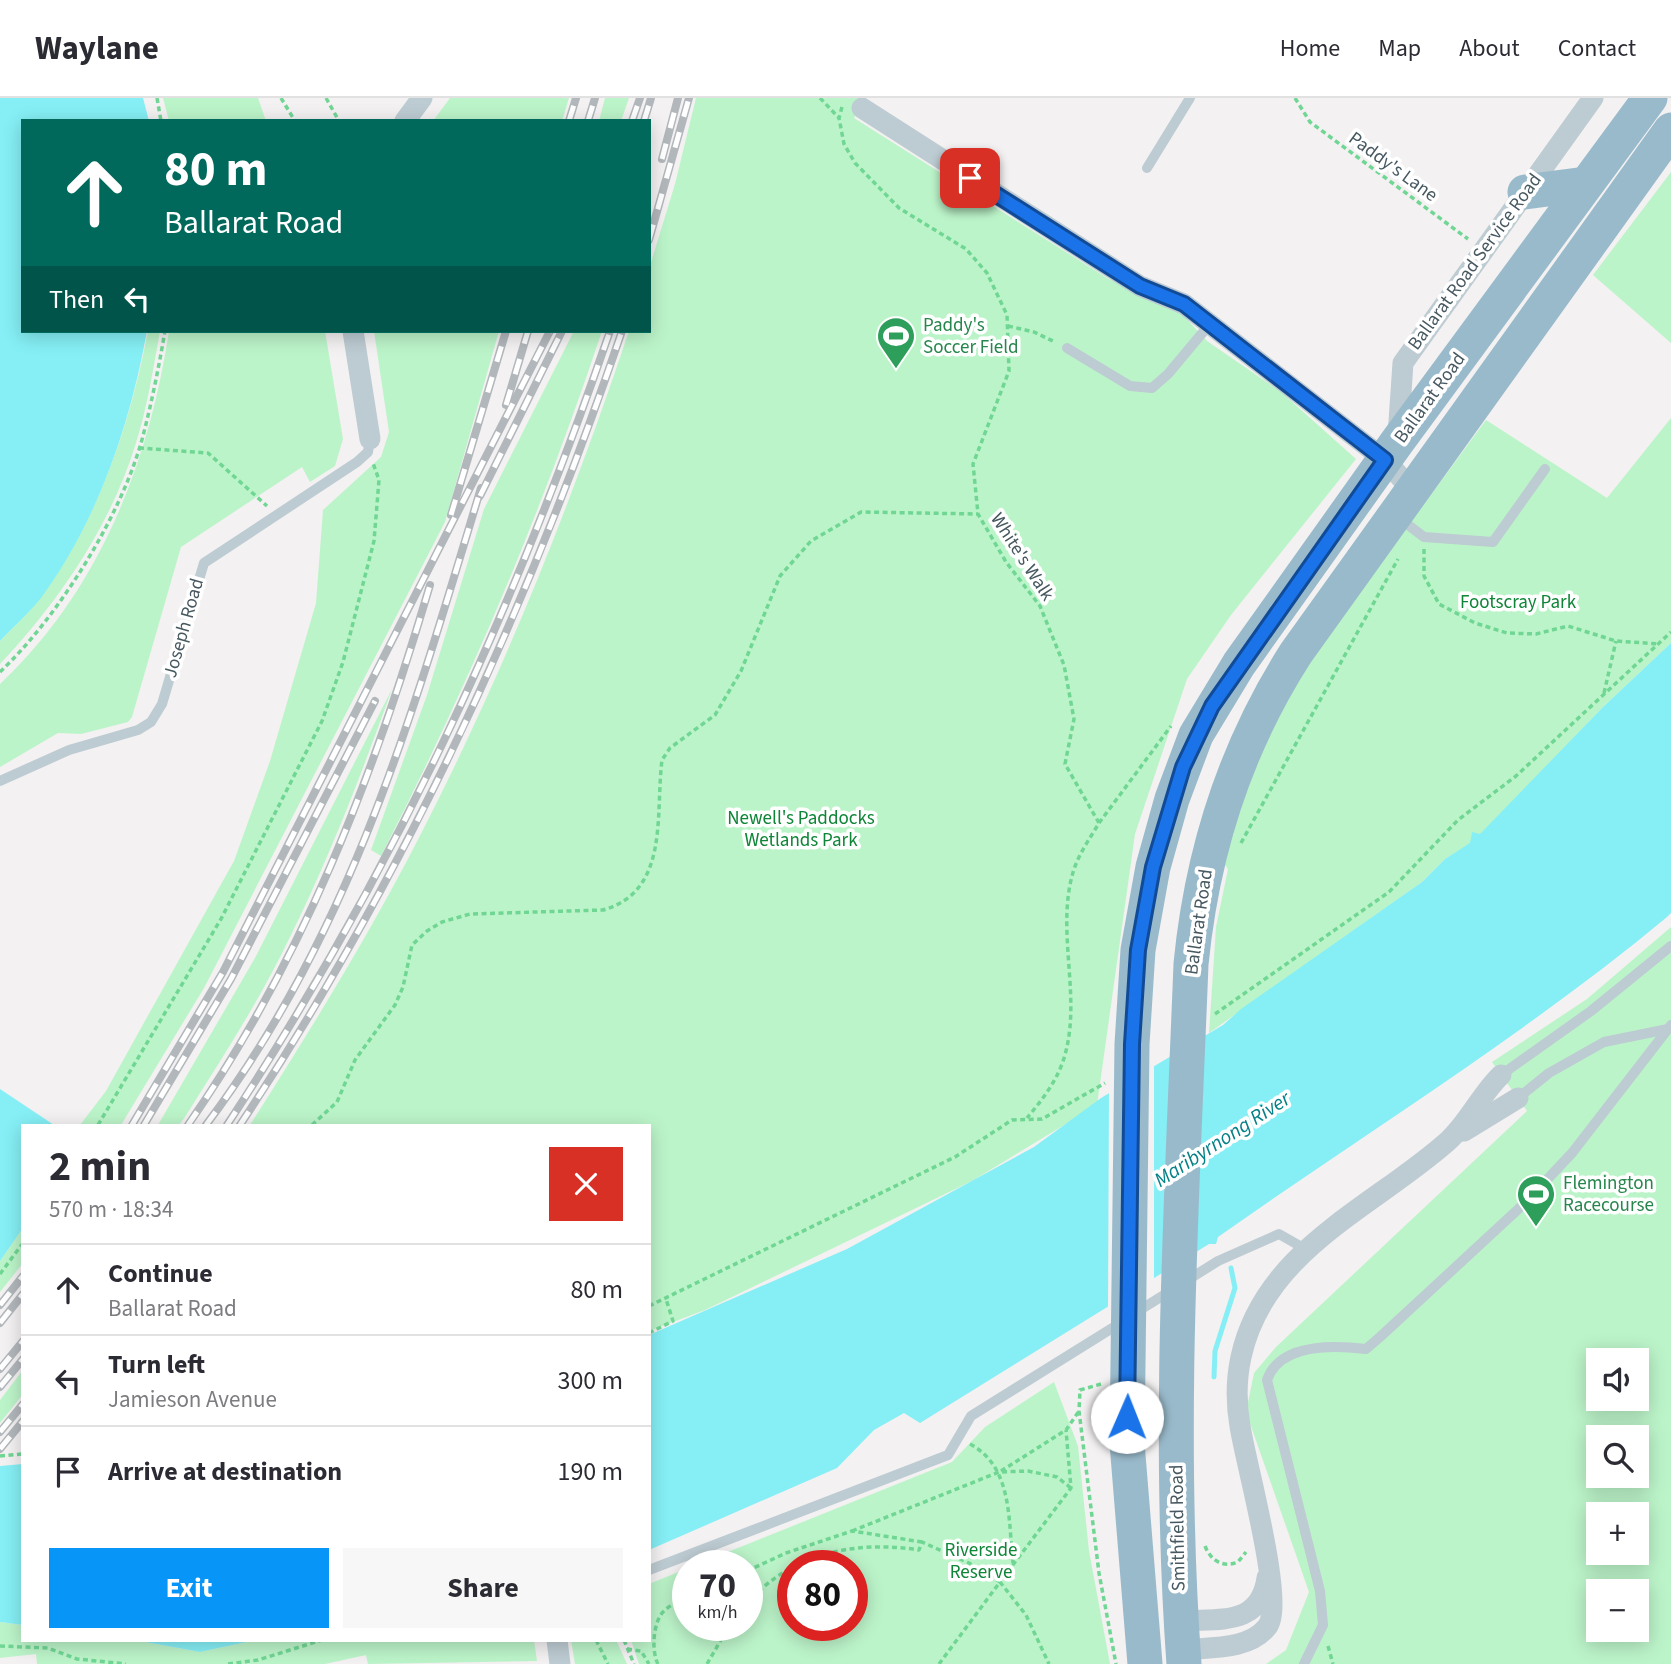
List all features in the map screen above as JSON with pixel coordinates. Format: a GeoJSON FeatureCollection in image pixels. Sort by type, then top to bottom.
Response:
{"type":"FeatureCollection","features":[{"type":"Feature","properties":{"kind":"highway","name":"Ballarat Road"},"geometry":{"type":"LineString","coordinates":[[1143,1653],[1127,1443],[1132,1044],[1138,950],[1153,867],[1172,799],[1192,746],[1212,706],[1239,664],[1391,451],[1650,98]]}},
{"type":"Feature","properties":{"kind":"highway","name":"Ballarat Road"},"geometry":{"type":"LineString","coordinates":[[1182,1182],[1191,964],[1201,886],[1235,767],[1271,692],[1406,511],[1671,130]]}},
{"type":"Feature","properties":{"kind":"highway"},"geometry":{"type":"LineString","coordinates":[[1525,192],[1586,184]]}},
{"type":"Feature","properties":{"kind":"highway","name":"Smithfield Road"},"geometry":{"type":"LineString","coordinates":[[1182,1182],[1177,1435],[1182,1645]]}},
{"type":"Feature","properties":{"kind":"highway"},"geometry":{"type":"LineString","coordinates":[[1143,1653],[1182,1645]]}},
{"type":"Feature","properties":{"kind":"street"},"geometry":{"type":"LineString","coordinates":[[406,119],[422,98]]}},
{"type":"Feature","properties":{"kind":"street","name":"Ballarat Road Service Road"},"geometry":{"type":"LineString","coordinates":[[1391,451],[1403,363],[1593,98]]}},
{"type":"Feature","properties":{"kind":"street"},"geometry":{"type":"LineString","coordinates":[[853,103],[1140,286],[1184,304],[1209,325],[1391,451],[1406,511]]}},
{"type":"Feature","properties":{"kind":"street","name":"Joseph Road"},"geometry":{"type":"LineString","coordinates":[[353,333],[370,439]]}},
{"type":"Feature","properties":{"kind":"street"},"geometry":{"type":"LineString","coordinates":[[1445,1144],[1500,1075]]}},
{"type":"Feature","properties":{"kind":"street"},"geometry":{"type":"LineString","coordinates":[[1182,1645],[1247,1641],[1267,1628],[1274,1610],[1266,1552],[1240,1426],[1239,1374],[1246,1340],[1260,1307],[1307,1250],[1344,1217],[1445,1144],[1518,1098]]}},
{"type":"Feature","properties":{"kind":"street"},"geometry":{"type":"LineString","coordinates":[[1182,1645],[1254,1609],[1262,1598],[1266,1582],[1266,1552]]}},
{"type":"Feature","properties":{"kind":"street"},"geometry":{"type":"LineString","coordinates":[[557,1642],[560,1664]]}},
{"type":"Feature","properties":{"kind":"lane"},"geometry":{"type":"LineString","coordinates":[[1147,167],[1190,98]]}},
{"type":"Feature","properties":{"kind":"lane"},"geometry":{"type":"LineString","coordinates":[[1066,348],[1130,386],[1152,388],[1168,374],[1209,325]]}},
{"type":"Feature","properties":{"kind":"lane","name":"Joseph Road"},"geometry":{"type":"LineString","coordinates":[[0,781],[31,765],[138,730],[151,722],[162,704],[204,563],[361,460],[369,450],[370,439]]}},
{"type":"Feature","properties":{"kind":"lane"},"geometry":{"type":"LineString","coordinates":[[1406,511],[1424,537],[1493,542],[1545,469]]}},
{"type":"Feature","properties":{"kind":"lane"},"geometry":{"type":"LineString","coordinates":[[1500,1075],[1591,1011],[1671,946]]}},
{"type":"Feature","properties":{"kind":"lane"},"geometry":{"type":"LineString","coordinates":[[1518,1098],[1549,1073],[1604,1042],[1670,1027]]}},
{"type":"Feature","properties":{"kind":"lane"},"geometry":{"type":"LineString","coordinates":[[1304,1664],[1323,1625],[1320,1591],[1267,1380],[1272,1366],[1288,1356],[1333,1345],[1366,1349],[1380,1338],[1526,1202],[1572,1153],[1670,1027]]}},
{"type":"Feature","properties":{"kind":"lane"},"geometry":{"type":"LineString","coordinates":[[651,1569],[948,1455],[971,1416],[1218,1261],[1279,1234],[1307,1250]]}},
{"type":"Feature","properties":{"kind":"path"},"geometry":{"type":"LineString","coordinates":[[157,98],[161,119]]}},
{"type":"Feature","properties":{"kind":"path"},"geometry":{"type":"LineString","coordinates":[[281,98],[294,119]]}},
{"type":"Feature","properties":{"kind":"path"},"geometry":{"type":"LineString","coordinates":[[326,98],[339,119]]}},
{"type":"Feature","properties":{"kind":"path"},"geometry":{"type":"LineString","coordinates":[[820,98],[839,118]]}},
{"type":"Feature","properties":{"kind":"path","name":"Paddy's Lane"},"geometry":{"type":"LineString","coordinates":[[1295,98],[1310,122],[1320,131],[1483,251]]}},
{"type":"Feature","properties":{"kind":"path","name":"White's Walk"},"geometry":{"type":"LineString","coordinates":[[853,103],[839,118],[844,144],[855,163],[899,208],[966,249],[987,273],[1007,315],[1009,370],[973,464],[978,514],[1006,562],[1040,606],[1063,665],[1074,719],[1065,764],[1099,823]]}},
{"type":"Feature","properties":{"kind":"path"},"geometry":{"type":"LineString","coordinates":[[1008,326],[1034,332],[1066,348]]}},
{"type":"Feature","properties":{"kind":"path"},"geometry":{"type":"LineString","coordinates":[[0,672],[34,637],[69,588],[116,502],[139,448],[165,333]]}},
{"type":"Feature","properties":{"kind":"path"},"geometry":{"type":"LineString","coordinates":[[139,448],[208,453],[278,516]]}},
{"type":"Feature","properties":{"kind":"path"},"geometry":{"type":"LineString","coordinates":[[99,1124],[222,919],[322,721],[344,662],[374,541],[379,480]]}},
{"type":"Feature","properties":{"kind":"path"},"geometry":{"type":"LineString","coordinates":[[1237,850],[1251,829],[1311,712],[1366,620],[1406,511]]}},
{"type":"Feature","properties":{"kind":"path"},"geometry":{"type":"LineString","coordinates":[[313,1124],[337,1102],[355,1059],[395,1005],[403,987],[412,945],[427,931],[442,922],[470,914],[603,910],[620,904],[642,887],[652,869],[662,760],[670,748],[715,715],[741,671],[780,576],[811,541],[861,512],[978,514]]}},
{"type":"Feature","properties":{"kind":"path"},"geometry":{"type":"LineString","coordinates":[[1424,537],[1424,576],[1439,604],[1475,623],[1507,633],[1536,634],[1568,626],[1616,641],[1659,644]]}},
{"type":"Feature","properties":{"kind":"path"},"geometry":{"type":"LineString","coordinates":[[1604,694],[1616,641]]}},
{"type":"Feature","properties":{"kind":"path"},"geometry":{"type":"LineString","coordinates":[[1026,1118],[1049,1091],[1062,1064],[1069,1038],[1068,895],[1083,848],[1176,719]]}},
{"type":"Feature","properties":{"kind":"path"},"geometry":{"type":"LineString","coordinates":[[0,1274],[21,1246]]}},
{"type":"Feature","properties":{"kind":"path"},"geometry":{"type":"LineString","coordinates":[[651,1305],[666,1299],[673,1321],[651,1332]]}},
{"type":"Feature","properties":{"kind":"path"},"geometry":{"type":"LineString","coordinates":[[1108,1378],[1097,1387],[1080,1390],[1079,1411],[1099,1573],[1116,1664]]}},
{"type":"Feature","properties":{"kind":"path"},"geometry":{"type":"LineString","coordinates":[[763,1564],[999,1472],[1066,1430],[1079,1411]]}},
{"type":"Feature","properties":{"kind":"path"},"geometry":{"type":"LineString","coordinates":[[939,1664],[1071,1488],[1066,1430]]}},
{"type":"Feature","properties":{"kind":"path"},"geometry":{"type":"LineString","coordinates":[[958,1438],[991,1459],[999,1472],[1005,1487],[1013,1563]]}},
{"type":"Feature","properties":{"kind":"path"},"geometry":{"type":"LineString","coordinates":[[0,1456],[21,1454]]}},
{"type":"Feature","properties":{"kind":"path"},"geometry":{"type":"LineString","coordinates":[[999,1472],[1028,1471],[1057,1477],[1071,1488]]}},
{"type":"Feature","properties":{"kind":"path"},"geometry":{"type":"LineString","coordinates":[[852,1531],[922,1542],[951,1554],[1000,1582],[1026,1615],[1049,1664]]}},
{"type":"Feature","properties":{"kind":"path"},"geometry":{"type":"LineString","coordinates":[[763,1591],[796,1563],[844,1548],[892,1545],[919,1550],[922,1542]]}},
{"type":"Feature","properties":{"kind":"path"},"geometry":{"type":"LineString","coordinates":[[658,1664],[655,1658],[655,1634],[662,1612],[672,1606]]}},
{"type":"Feature","properties":{"kind":"path"},"geometry":{"type":"LineString","coordinates":[[707,1664],[720,1641]]}},
{"type":"Feature","properties":{"kind":"path"},"geometry":{"type":"LineString","coordinates":[[228,1664],[258,1660],[316,1642]]}},
{"type":"Feature","properties":{"kind":"path"},"geometry":{"type":"LineString","coordinates":[[597,1642],[608,1664]]}},
{"type":"Feature","properties":{"kind":"path"},"geometry":{"type":"LineString","coordinates":[[625,1642],[634,1664]]}},
{"type":"Feature","properties":{"kind":"path"},"geometry":{"type":"LineString","coordinates":[[0,1646],[48,1648],[77,1659],[126,1664]]}},
{"type":"Feature","properties":{"kind":"path"},"geometry":{"type":"LineString","coordinates":[[627,1649],[641,1651],[649,1664]]}},
{"type":"Feature","properties":{"kind":"green space"},"geometry":{"type":"Polygon","coordinates":[[[163,98],[258,98],[265,119],[168,119],[163,98]]]}},
{"type":"Feature","properties":{"kind":"green space"},"geometry":{"type":"Polygon","coordinates":[[[450,98],[569,98],[563,119],[434,119],[450,98]]]}},
{"type":"Feature","properties":{"kind":"green space"},"geometry":{"type":"Polygon","coordinates":[[[605,98],[629,98],[622,119],[600,119],[605,98]]]}},
{"type":"Feature","properties":{"kind":"green space","name":"Newell's Paddocks Wetlands Park"},"geometry":{"type":"Polygon","coordinates":[[[696,98],[866,98],[854,118],[1107,278],[1182,314],[1207,341],[1281,392],[1356,459],[1231,615],[1187,679],[1135,834],[1097,1105],[972,1181],[705,1310],[651,1330],[651,1124],[251,1124],[346,970],[391,891],[489,693],[540,574],[628,333],[651,333],[651,262],[675,184],[696,98]]]}},
{"type":"Feature","properties":{"kind":"green space"},"geometry":{"type":"Polygon","coordinates":[[[1671,172],[1671,343],[1593,275],[1671,172]]]}},
{"type":"Feature","properties":{"kind":"green space"},"geometry":{"type":"Polygon","coordinates":[[[148,333],[160,333],[143,418],[111,506],[61,590],[0,664],[0,641],[26,615],[61,568],[95,504],[121,436],[148,333]]]}},
{"type":"Feature","properties":{"kind":"green space"},"geometry":{"type":"Polygon","coordinates":[[[169,333],[325,333],[343,439],[335,466],[310,482],[302,467],[181,547],[132,717],[128,722],[81,734],[58,733],[0,767],[0,684],[35,648],[92,566],[133,476],[160,380],[169,333]]]}},
{"type":"Feature","properties":{"kind":"green space"},"geometry":{"type":"Polygon","coordinates":[[[374,333],[498,333],[445,522],[204,988],[122,1124],[81,1124],[106,1091],[234,861],[270,761],[316,603],[323,510],[381,457],[389,432],[374,333]]]}},
{"type":"Feature","properties":{"kind":"green space"},"geometry":{"type":"Polygon","coordinates":[[[573,333],[601,333],[554,466],[502,598],[444,727],[381,856],[371,850],[427,695],[484,509],[573,333]]]}},
{"type":"Feature","properties":{"kind":"green space","name":"Footscray Park"},"geometry":{"type":"Polygon","coordinates":[[[1671,418],[1671,643],[1602,708],[1480,835],[1472,833],[1471,843],[1445,859],[1422,882],[1209,1033],[1216,927],[1228,869],[1223,862],[1251,771],[1303,668],[1486,420],[1607,498],[1671,418]]]}},
{"type":"Feature","properties":{"kind":"green space"},"geometry":{"type":"Polygon","coordinates":[[[392,689],[332,845],[305,907],[266,983],[227,1051],[180,1124],[159,1124],[255,958],[392,689]]]}},
{"type":"Feature","properties":{"kind":"green space","name":"Flemington Racecourse"},"geometry":{"type":"Polygon","coordinates":[[[1671,927],[1671,1664],[1266,1664],[1286,1650],[1309,1592],[1246,1412],[1254,1373],[1276,1347],[1527,1111],[1492,1062],[1587,999],[1671,927]]]}},
{"type":"Feature","properties":{"kind":"green space"},"geometry":{"type":"Polygon","coordinates":[[[21,1231],[21,1266],[0,1292],[0,1261],[21,1231]]]}},
{"type":"Feature","properties":{"kind":"green space"},"geometry":{"type":"Polygon","coordinates":[[[21,1373],[21,1397],[0,1423],[0,1400],[21,1373]]]}},
{"type":"Feature","properties":{"kind":"green space","name":"Riverside Reserve"},"geometry":{"type":"Polygon","coordinates":[[[1054,1382],[1078,1446],[1089,1551],[1110,1664],[639,1664],[632,1642],[651,1642],[651,1583],[672,1575],[672,1641],[763,1641],[763,1550],[733,1550],[952,1462],[985,1427],[1054,1382]]]}},
{"type":"Feature","properties":{"kind":"green space"},"geometry":{"type":"Polygon","coordinates":[[[0,1622],[21,1625],[21,1642],[145,1642],[200,1652],[247,1642],[534,1642],[537,1661],[368,1664],[366,1655],[325,1664],[37,1664],[36,1654],[0,1658],[0,1622]]]}},
{"type":"Feature","properties":{"kind":"green space"},"geometry":{"type":"Polygon","coordinates":[[[571,1642],[617,1642],[627,1664],[575,1664],[571,1642]]]}},
{"type":"Feature","properties":{"kind":"water"},"geometry":{"type":"Polygon","coordinates":[[[0,98],[143,98],[148,119],[21,119],[21,333],[147,333],[121,436],[95,504],[79,537],[41,598],[0,641],[0,98]]]}},
{"type":"Feature","properties":{"kind":"water","name":"Maribyrnong River"},"geometry":{"type":"Polygon","coordinates":[[[1671,643],[1671,913],[1667,917],[1558,1002],[1446,1082],[1218,1237],[1216,1244],[1209,1244],[920,1423],[904,1413],[874,1430],[837,1468],[651,1549],[651,1334],[847,1249],[1034,1147],[1101,1098],[1223,1025],[1241,1009],[1422,882],[1445,859],[1470,843],[1472,832],[1480,834],[1602,708],[1671,643]]]}},
{"type":"Feature","properties":{"kind":"water"},"geometry":{"type":"Polygon","coordinates":[[[0,1089],[52,1124],[21,1124],[21,1231],[0,1261],[0,1089]]]}},
{"type":"Feature","properties":{"kind":"water"},"geometry":{"type":"Polygon","coordinates":[[[21,1464],[21,1625],[0,1622],[0,1466],[21,1464]]]}},
{"type":"Feature","properties":{"kind":"water"},"geometry":{"type":"Polygon","coordinates":[[[145,1642],[247,1642],[200,1652],[145,1642]]]}},
{"type":"Feature","properties":{"kind":"pier"},"geometry":{"type":"Polygon","coordinates":[[[1154,1062],[1154,1282],[1108,1310],[1109,1090],[1154,1062]]]}},
{"type":"Feature","properties":{"kind":"waterway"},"geometry":{"type":"LineString","coordinates":[[1214,1377],[1215,1351],[1235,1288],[1231,1268]]}},
{"type":"Feature","properties":{"kind":"railway"},"geometry":{"type":"LineString","coordinates":[[570,119],[576,98]]}},
{"type":"Feature","properties":{"kind":"railway"},"geometry":{"type":"LineString","coordinates":[[589,119],[595,98]]}},
{"type":"Feature","properties":{"kind":"railway"},"geometry":{"type":"LineString","coordinates":[[633,119],[640,98]]}},
{"type":"Feature","properties":{"kind":"railway"},"geometry":{"type":"LineString","coordinates":[[645,119],[651,98]]}},
{"type":"Feature","properties":{"kind":"railway"},"geometry":{"type":"LineString","coordinates":[[662,159],[678,98]]}},
{"type":"Feature","properties":{"kind":"railway"},"geometry":{"type":"LineString","coordinates":[[651,233],[689,98]]}},
{"type":"Feature","properties":{"kind":"railway"},"geometry":{"type":"LineString","coordinates":[[451,515],[505,333]]}},
{"type":"Feature","properties":{"kind":"railway"},"geometry":{"type":"LineString","coordinates":[[506,405],[527,333]]}},
{"type":"Feature","properties":{"kind":"railway"},"geometry":{"type":"LineString","coordinates":[[133,1124],[223,972],[549,333]]}},
{"type":"Feature","properties":{"kind":"railway"},"geometry":{"type":"LineString","coordinates":[[480,496],[561,333]]}},
{"type":"Feature","properties":{"kind":"railway"},"geometry":{"type":"LineString","coordinates":[[228,1124],[343,935],[444,740],[490,641],[532,540],[609,333]]}},
{"type":"Feature","properties":{"kind":"railway"},"geometry":{"type":"LineString","coordinates":[[241,1124],[356,936],[457,740],[503,640],[545,538],[621,333]]}},
{"type":"Feature","properties":{"kind":"railway"},"geometry":{"type":"LineString","coordinates":[[207,1124],[257,1051],[301,976],[339,898],[402,739],[481,488]]}},
{"type":"Feature","properties":{"kind":"railway"},"geometry":{"type":"LineString","coordinates":[[189,1124],[229,1062],[301,932],[359,797],[430,585]]}},
{"type":"Feature","properties":{"kind":"railway"},"geometry":{"type":"LineString","coordinates":[[145,1124],[231,979],[375,701]]}},
{"type":"Feature","properties":{"kind":"railway"},"geometry":{"type":"LineString","coordinates":[[0,1305],[21,1279]]}},
{"type":"Feature","properties":{"kind":"railway"},"geometry":{"type":"LineString","coordinates":[[0,1323],[21,1297]]}},
{"type":"Feature","properties":{"kind":"railway"},"geometry":{"type":"LineString","coordinates":[[0,1369],[21,1343]]}},
{"type":"Feature","properties":{"kind":"railway"},"geometry":{"type":"LineString","coordinates":[[0,1387],[21,1361]]}},
{"type":"Feature","properties":{"kind":"railway"},"geometry":{"type":"LineString","coordinates":[[0,1432],[21,1406]]}},
{"type":"Feature","properties":{"kind":"railway"},"geometry":{"type":"LineString","coordinates":[[0,1449],[21,1423]]}},
{"type":"Feature","properties":{"kind":"place","name":"Paddy's Soccer Field"},"geometry":{"type":"Point","coordinates":[896,370]}},
{"type":"Feature","properties":{"kind":"place","name":"Flemington Racecourse"},"geometry":{"type":"Point","coordinates":[1536,1228]}},
{"type":"Feature","properties":{"kind":"route"},"geometry":{"type":"LineString","coordinates":[[970,178],[1140,286],[1184,304],[1385,460],[1212,706],[1183,767],[1153,867],[1138,950],[1132,1044],[1127,1417]]}}]}
